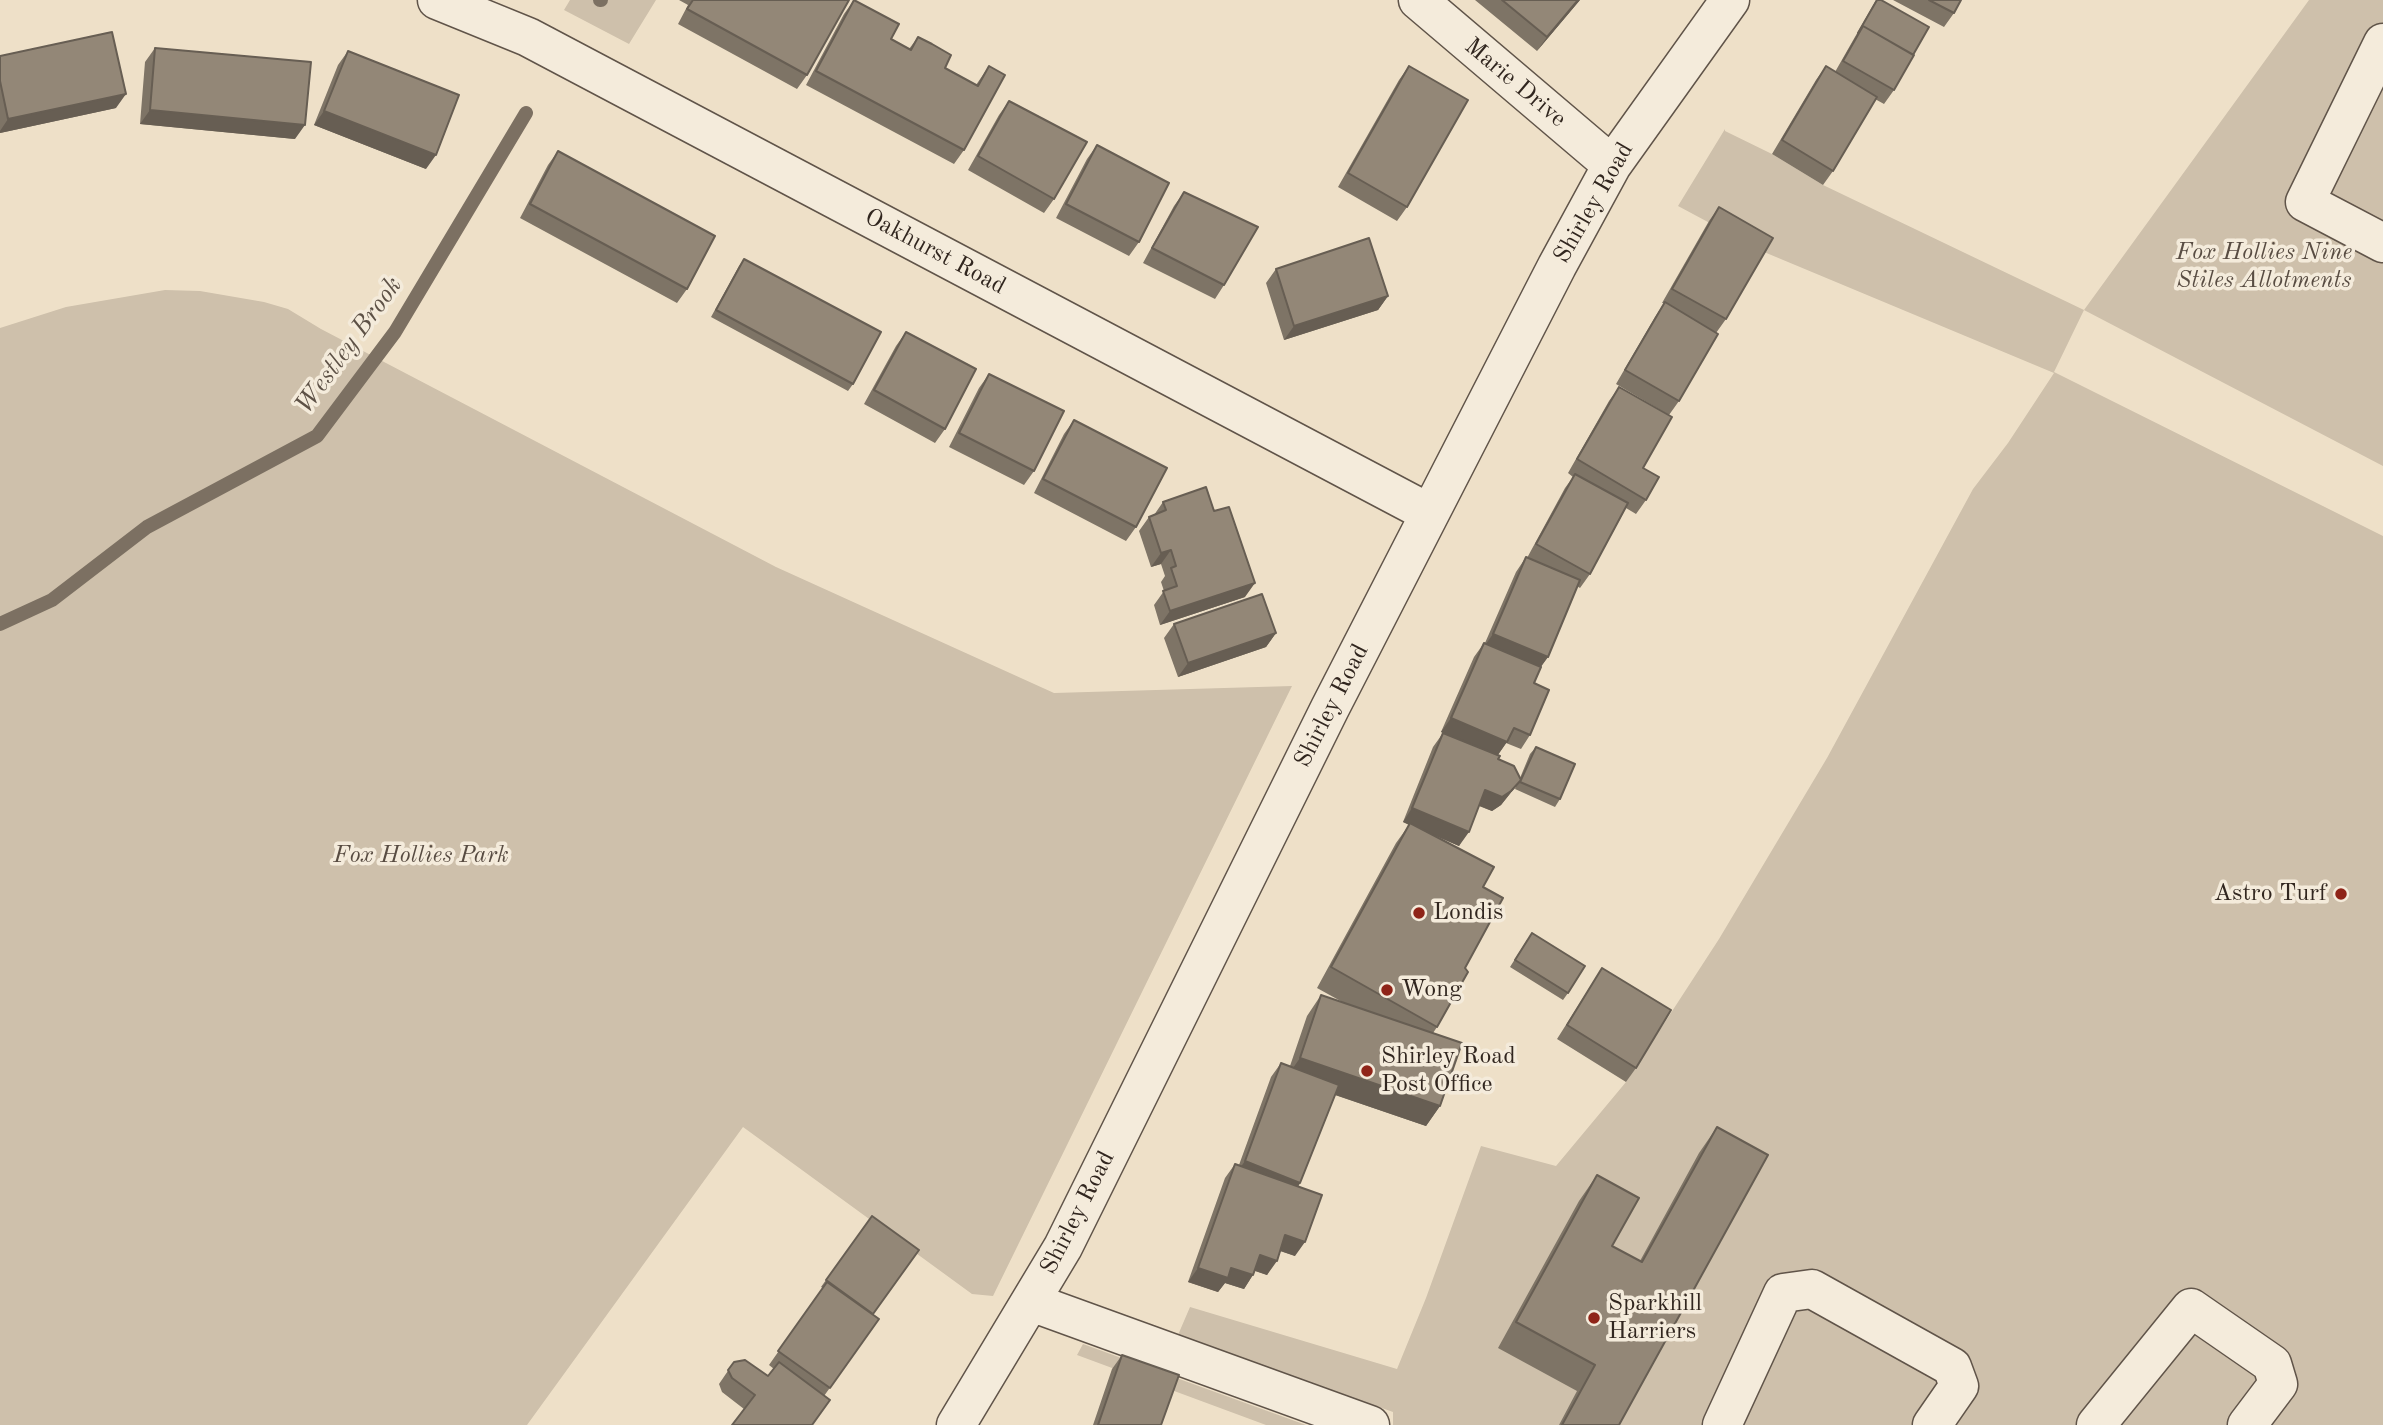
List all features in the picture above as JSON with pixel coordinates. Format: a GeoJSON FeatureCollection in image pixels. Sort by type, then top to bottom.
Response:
{"type":"FeatureCollection","features":[{"type":"Feature","properties":{"kind":"street","name":"Oakhurst Road"},"geometry":{"type":"LineString","coordinates":[[437,0],[528,37],[1429,513]]}},
{"type":"Feature","properties":{"kind":"street","name":"Marie Drive"},"geometry":{"type":"LineString","coordinates":[[1418,0],[1612,165]]}},
{"type":"Feature","properties":{"kind":"street","name":"Shirley Road"},"geometry":{"type":"LineString","coordinates":[[956,1425],[1070,1234],[1429,513],[1612,165],[1730,0]]}},
{"type":"Feature","properties":{"kind":"street"},"geometry":{"type":"LineString","coordinates":[[2383,43],[2305,202],[2383,243]]}},
{"type":"Feature","properties":{"kind":"street"},"geometry":{"type":"LineString","coordinates":[[1721,1425],[1783,1293],[1812,1289],[1952,1367],[1959,1386],[1932,1425]]}},
{"type":"Feature","properties":{"kind":"street"},"geometry":{"type":"LineString","coordinates":[[1031,1302],[1370,1425]]}},
{"type":"Feature","properties":{"kind":"street"},"geometry":{"type":"LineString","coordinates":[[2096,1425],[2191,1308],[2272,1364],[2278,1384],[2247,1425]]}},
{"type":"Feature","properties":{"kind":"green space"},"geometry":{"type":"Polygon","coordinates":[[[570,0],[656,0],[629,44],[564,10],[570,0]]]}},
{"type":"Feature","properties":{"kind":"green space","name":"Fox Hollies Nine Stiles Allotments"},"geometry":{"type":"Polygon","coordinates":[[[2309,0],[2383,0],[2383,466],[2084,310],[2309,0]]]}},
{"type":"Feature","properties":{"kind":"green space"},"geometry":{"type":"Polygon","coordinates":[[[1725,129],[1823,185],[2084,310],[2054,372],[2383,536],[2383,1425],[1393,1425],[1393,1412],[1178,1335],[1190,1307],[1397,1369],[1426,1298],[1481,1146],[1556,1166],[1626,1082],[1719,939],[1827,758],[1973,489],[2008,443],[2054,373],[1764,252],[1678,206],[1725,129]]]}},
{"type":"Feature","properties":{"kind":"green space","name":"Fox Hollies Park"},"geometry":{"type":"Polygon","coordinates":[[[165,290],[200,291],[288,309],[321,329],[776,567],[1054,693],[1292,686],[993,1296],[972,1294],[743,1127],[527,1425],[0,1425],[0,328],[66,307],[165,290]]]}},
{"type":"Feature","properties":{"kind":"green space"},"geometry":{"type":"Polygon","coordinates":[[[1083,1344],[1306,1425],[1266,1425],[1077,1355],[1083,1344]]]}},
{"type":"Feature","properties":{"kind":"building"},"geometry":{"type":"Polygon","coordinates":[[[693,0],[849,0],[807,75],[687,9],[693,0]]]}},
{"type":"Feature","properties":{"kind":"building"},"geometry":{"type":"Polygon","coordinates":[[[854,0],[899,24],[891,39],[911,50],[918,37],[932,44],[951,55],[945,68],[978,86],[989,66],[1005,75],[964,150],[816,71],[854,0]]]}},
{"type":"Feature","properties":{"kind":"building"},"geometry":{"type":"Polygon","coordinates":[[[1502,0],[1578,0],[1547,37],[1502,0]]]}},
{"type":"Feature","properties":{"kind":"building"},"geometry":{"type":"Polygon","coordinates":[[[1877,0],[1929,27],[1913,55],[1863,26],[1858,33],[1877,0]]]}},
{"type":"Feature","properties":{"kind":"building"},"geometry":{"type":"Polygon","coordinates":[[[1929,0],[1961,0],[1954,13],[1929,0]]]}},
{"type":"Feature","properties":{"kind":"building"},"geometry":{"type":"Polygon","coordinates":[[[1863,26],[1914,55],[1894,90],[1843,61],[1863,26]]]}},
{"type":"Feature","properties":{"kind":"building"},"geometry":{"type":"Polygon","coordinates":[[[112,32],[126,94],[8,119],[0,81],[0,56],[112,32]]]}},
{"type":"Feature","properties":{"kind":"building"},"geometry":{"type":"Polygon","coordinates":[[[155,48],[311,62],[305,125],[150,110],[155,48]]]}},
{"type":"Feature","properties":{"kind":"building"},"geometry":{"type":"Polygon","coordinates":[[[348,51],[459,95],[436,155],[324,111],[348,51]]]}},
{"type":"Feature","properties":{"kind":"building"},"geometry":{"type":"Polygon","coordinates":[[[1409,66],[1468,100],[1407,207],[1348,173],[1409,66]]]}},
{"type":"Feature","properties":{"kind":"building"},"geometry":{"type":"Polygon","coordinates":[[[1826,66],[1877,97],[1833,171],[1782,140],[1826,66]]]}},
{"type":"Feature","properties":{"kind":"building"},"geometry":{"type":"Polygon","coordinates":[[[1009,101],[1087,142],[1054,199],[978,156],[1009,101]]]}},
{"type":"Feature","properties":{"kind":"building"},"geometry":{"type":"Polygon","coordinates":[[[1097,145],[1169,183],[1139,242],[1066,204],[1097,145]]]}},
{"type":"Feature","properties":{"kind":"building"},"geometry":{"type":"Polygon","coordinates":[[[558,151],[715,236],[687,289],[530,204],[558,151]]]}},
{"type":"Feature","properties":{"kind":"building"},"geometry":{"type":"Polygon","coordinates":[[[1184,192],[1258,227],[1224,285],[1152,248],[1184,192]]]}},
{"type":"Feature","properties":{"kind":"building"},"geometry":{"type":"Polygon","coordinates":[[[1719,207],[1773,238],[1726,319],[1672,289],[1719,207]]]}},
{"type":"Feature","properties":{"kind":"building"},"geometry":{"type":"Polygon","coordinates":[[[1369,238],[1388,296],[1294,326],[1276,269],[1369,238]]]}},
{"type":"Feature","properties":{"kind":"building"},"geometry":{"type":"Polygon","coordinates":[[[744,259],[881,332],[853,384],[716,310],[744,259]]]}},
{"type":"Feature","properties":{"kind":"building"},"geometry":{"type":"Polygon","coordinates":[[[1665,302],[1718,334],[1679,401],[1625,370],[1665,302]]]}},
{"type":"Feature","properties":{"kind":"building"},"geometry":{"type":"Polygon","coordinates":[[[906,332],[976,369],[945,429],[874,390],[906,332]]]}},
{"type":"Feature","properties":{"kind":"building"},"geometry":{"type":"Polygon","coordinates":[[[989,374],[1064,411],[1034,471],[959,433],[989,374]]]}},
{"type":"Feature","properties":{"kind":"building"},"geometry":{"type":"Polygon","coordinates":[[[1619,387],[1672,417],[1643,468],[1659,477],[1646,500],[1577,459],[1619,387]]]}},
{"type":"Feature","properties":{"kind":"building"},"geometry":{"type":"Polygon","coordinates":[[[1074,420],[1167,468],[1136,527],[1043,479],[1074,420]]]}},
{"type":"Feature","properties":{"kind":"building"},"geometry":{"type":"Polygon","coordinates":[[[1575,474],[1628,503],[1590,574],[1536,544],[1575,474]]]}},
{"type":"Feature","properties":{"kind":"building"},"geometry":{"type":"Polygon","coordinates":[[[1206,487],[1214,511],[1229,507],[1255,583],[1170,611],[1163,591],[1177,586],[1171,568],[1176,566],[1171,550],[1161,553],[1149,517],[1166,510],[1163,502],[1206,487]]]}},
{"type":"Feature","properties":{"kind":"building"},"geometry":{"type":"Polygon","coordinates":[[[1526,557],[1580,580],[1548,657],[1493,634],[1526,557]]]}},
{"type":"Feature","properties":{"kind":"building"},"geometry":{"type":"Polygon","coordinates":[[[1262,594],[1276,633],[1188,663],[1174,624],[1262,594]]]}},
{"type":"Feature","properties":{"kind":"building"},"geometry":{"type":"Polygon","coordinates":[[[1484,643],[1541,667],[1534,683],[1549,690],[1530,735],[1514,728],[1507,742],[1451,718],[1484,643]]]}},
{"type":"Feature","properties":{"kind":"building"},"geometry":{"type":"Polygon","coordinates":[[[1443,733],[1500,756],[1498,759],[1514,766],[1521,780],[1502,797],[1485,790],[1469,832],[1412,808],[1443,733]]]}},
{"type":"Feature","properties":{"kind":"building"},"geometry":{"type":"Polygon","coordinates":[[[1536,747],[1575,764],[1560,799],[1520,782],[1536,747]]]}},
{"type":"Feature","properties":{"kind":"building"},"geometry":{"type":"Polygon","coordinates":[[[1410,823],[1494,867],[1483,887],[1503,898],[1465,968],[1468,972],[1437,1027],[1331,967],[1410,823]]]}},
{"type":"Feature","properties":{"kind":"building"},"geometry":{"type":"Polygon","coordinates":[[[1532,933],[1585,966],[1568,993],[1515,960],[1532,933]]]}},
{"type":"Feature","properties":{"kind":"building"},"geometry":{"type":"Polygon","coordinates":[[[1602,968],[1671,1010],[1636,1068],[1567,1025],[1602,968]]]}},
{"type":"Feature","properties":{"kind":"building","name":"Shirley Road Post Office"},"geometry":{"type":"Polygon","coordinates":[[[1321,995],[1462,1043],[1440,1106],[1300,1058],[1321,995]]]}},
{"type":"Feature","properties":{"kind":"building"},"geometry":{"type":"Polygon","coordinates":[[[1281,1063],[1339,1085],[1300,1183],[1245,1161],[1281,1063]]]}},
{"type":"Feature","properties":{"kind":"building","name":"Sparkhill Harriers"},"geometry":{"type":"Polygon","coordinates":[[[1717,1127],[1768,1155],[1619,1425],[1562,1425],[1595,1365],[1516,1322],[1597,1175],[1639,1198],[1612,1246],[1642,1262],[1717,1127]]]}},
{"type":"Feature","properties":{"kind":"building"},"geometry":{"type":"Polygon","coordinates":[[[1235,1164],[1322,1195],[1305,1242],[1285,1235],[1277,1261],[1260,1255],[1253,1275],[1231,1268],[1228,1278],[1198,1268],[1235,1164]]]}},
{"type":"Feature","properties":{"kind":"building"},"geometry":{"type":"Polygon","coordinates":[[[872,1216],[919,1250],[873,1314],[826,1280],[872,1216]]]}},
{"type":"Feature","properties":{"kind":"building"},"geometry":{"type":"Polygon","coordinates":[[[827,1282],[879,1319],[830,1388],[778,1351],[827,1282]]]}},
{"type":"Feature","properties":{"kind":"building"},"geometry":{"type":"Polygon","coordinates":[[[1122,1355],[1179,1375],[1161,1425],[1098,1425],[1122,1355]]]}},
{"type":"Feature","properties":{"kind":"building"},"geometry":{"type":"Polygon","coordinates":[[[745,1360],[768,1376],[779,1362],[830,1400],[812,1425],[732,1425],[755,1395],[732,1378],[728,1370],[734,1362],[745,1360]]]}},
{"type":"Feature","properties":{"kind":"waterway","name":"Westley Brook"},"geometry":{"type":"LineString","coordinates":[[0,624],[52,600],[147,527],[317,436],[395,332],[526,113]]}},
{"type":"Feature","properties":{"kind":"place","name":"Astro Turf"},"geometry":{"type":"Point","coordinates":[2341,894]}},
{"type":"Feature","properties":{"kind":"place","name":"Londis"},"geometry":{"type":"Point","coordinates":[1419,913]}},
{"type":"Feature","properties":{"kind":"place","name":"Wong"},"geometry":{"type":"Point","coordinates":[1387,990]}},
{"type":"Feature","properties":{"kind":"place","name":"Shirley Road Post Office"},"geometry":{"type":"Point","coordinates":[1367,1071]}},
{"type":"Feature","properties":{"kind":"place","name":"Sparkhill Harriers"},"geometry":{"type":"Point","coordinates":[1594,1318]}}]}
